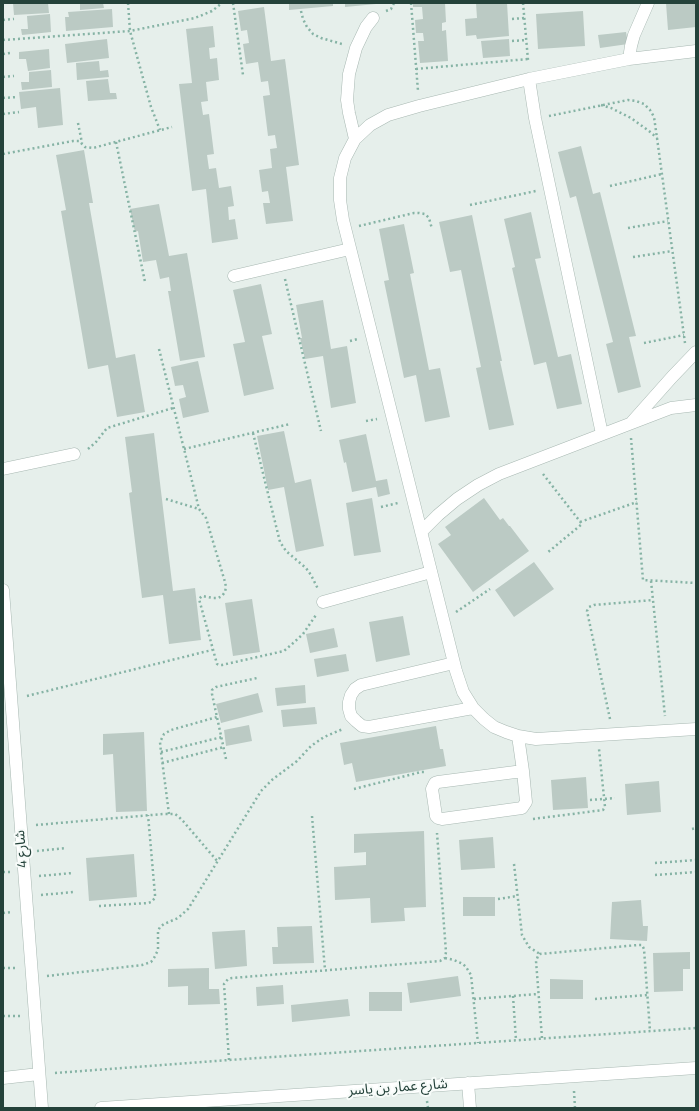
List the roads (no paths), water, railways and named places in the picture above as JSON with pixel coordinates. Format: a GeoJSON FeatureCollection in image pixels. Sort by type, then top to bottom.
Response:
{"type":"FeatureCollection","features":[{"type":"Feature","properties":{"kind":"street"},"geometry":{"type":"LineString","coordinates":[[629,60],[634,35],[648,3]]}},
{"type":"Feature","properties":{"kind":"street"},"geometry":{"type":"LineString","coordinates":[[355,139],[351,126],[347,100],[349,74],[356,48],[366,27],[373,18]]}},
{"type":"Feature","properties":{"kind":"street"},"geometry":{"type":"LineString","coordinates":[[696,51],[629,60],[529,79],[388,115],[370,125],[355,139],[345,158],[340,178],[340,200],[345,229],[443,621],[463,692],[473,708],[494,727],[518,736],[536,739],[696,729]]}},
{"type":"Feature","properties":{"kind":"street"},"geometry":{"type":"LineString","coordinates":[[529,79],[535,118],[602,434]]}},
{"type":"Feature","properties":{"kind":"street"},"geometry":{"type":"LineString","coordinates":[[234,276],[350,249]]}},
{"type":"Feature","properties":{"kind":"street"},"geometry":{"type":"LineString","coordinates":[[630,424],[696,352]]}},
{"type":"Feature","properties":{"kind":"street"},"geometry":{"type":"LineString","coordinates":[[421,532],[457,499],[478,485],[499,474],[671,408],[696,405]]}},
{"type":"Feature","properties":{"kind":"street"},"geometry":{"type":"LineString","coordinates":[[3,469],[74,454]]}},
{"type":"Feature","properties":{"kind":"street"},"geometry":{"type":"LineString","coordinates":[[323,602],[431,572]]}},
{"type":"Feature","properties":{"kind":"street","name":"شارع 4"},"geometry":{"type":"LineString","coordinates":[[3,590],[25,877],[38,1074],[42,1108]]}},
{"type":"Feature","properties":{"kind":"street"},"geometry":{"type":"LineString","coordinates":[[454,663],[361,685],[355,689],[351,695],[349,702],[351,716],[362,726],[369,727],[473,708]]}},
{"type":"Feature","properties":{"kind":"street"},"geometry":{"type":"LineString","coordinates":[[518,736],[523,771],[526,802],[524,806],[520,809],[442,818],[438,818],[435,814],[432,788],[434,783],[523,771]]}},
{"type":"Feature","properties":{"kind":"street","name":"شارع عمار بن ياسر"},"geometry":{"type":"LineString","coordinates":[[101,1108],[696,1068]]}},
{"type":"Feature","properties":{"kind":"street"},"geometry":{"type":"LineString","coordinates":[[3,1078],[38,1074]]}},
{"type":"Feature","properties":{"kind":"street"},"geometry":{"type":"LineString","coordinates":[[468,1083],[470,1108]]}}]}
